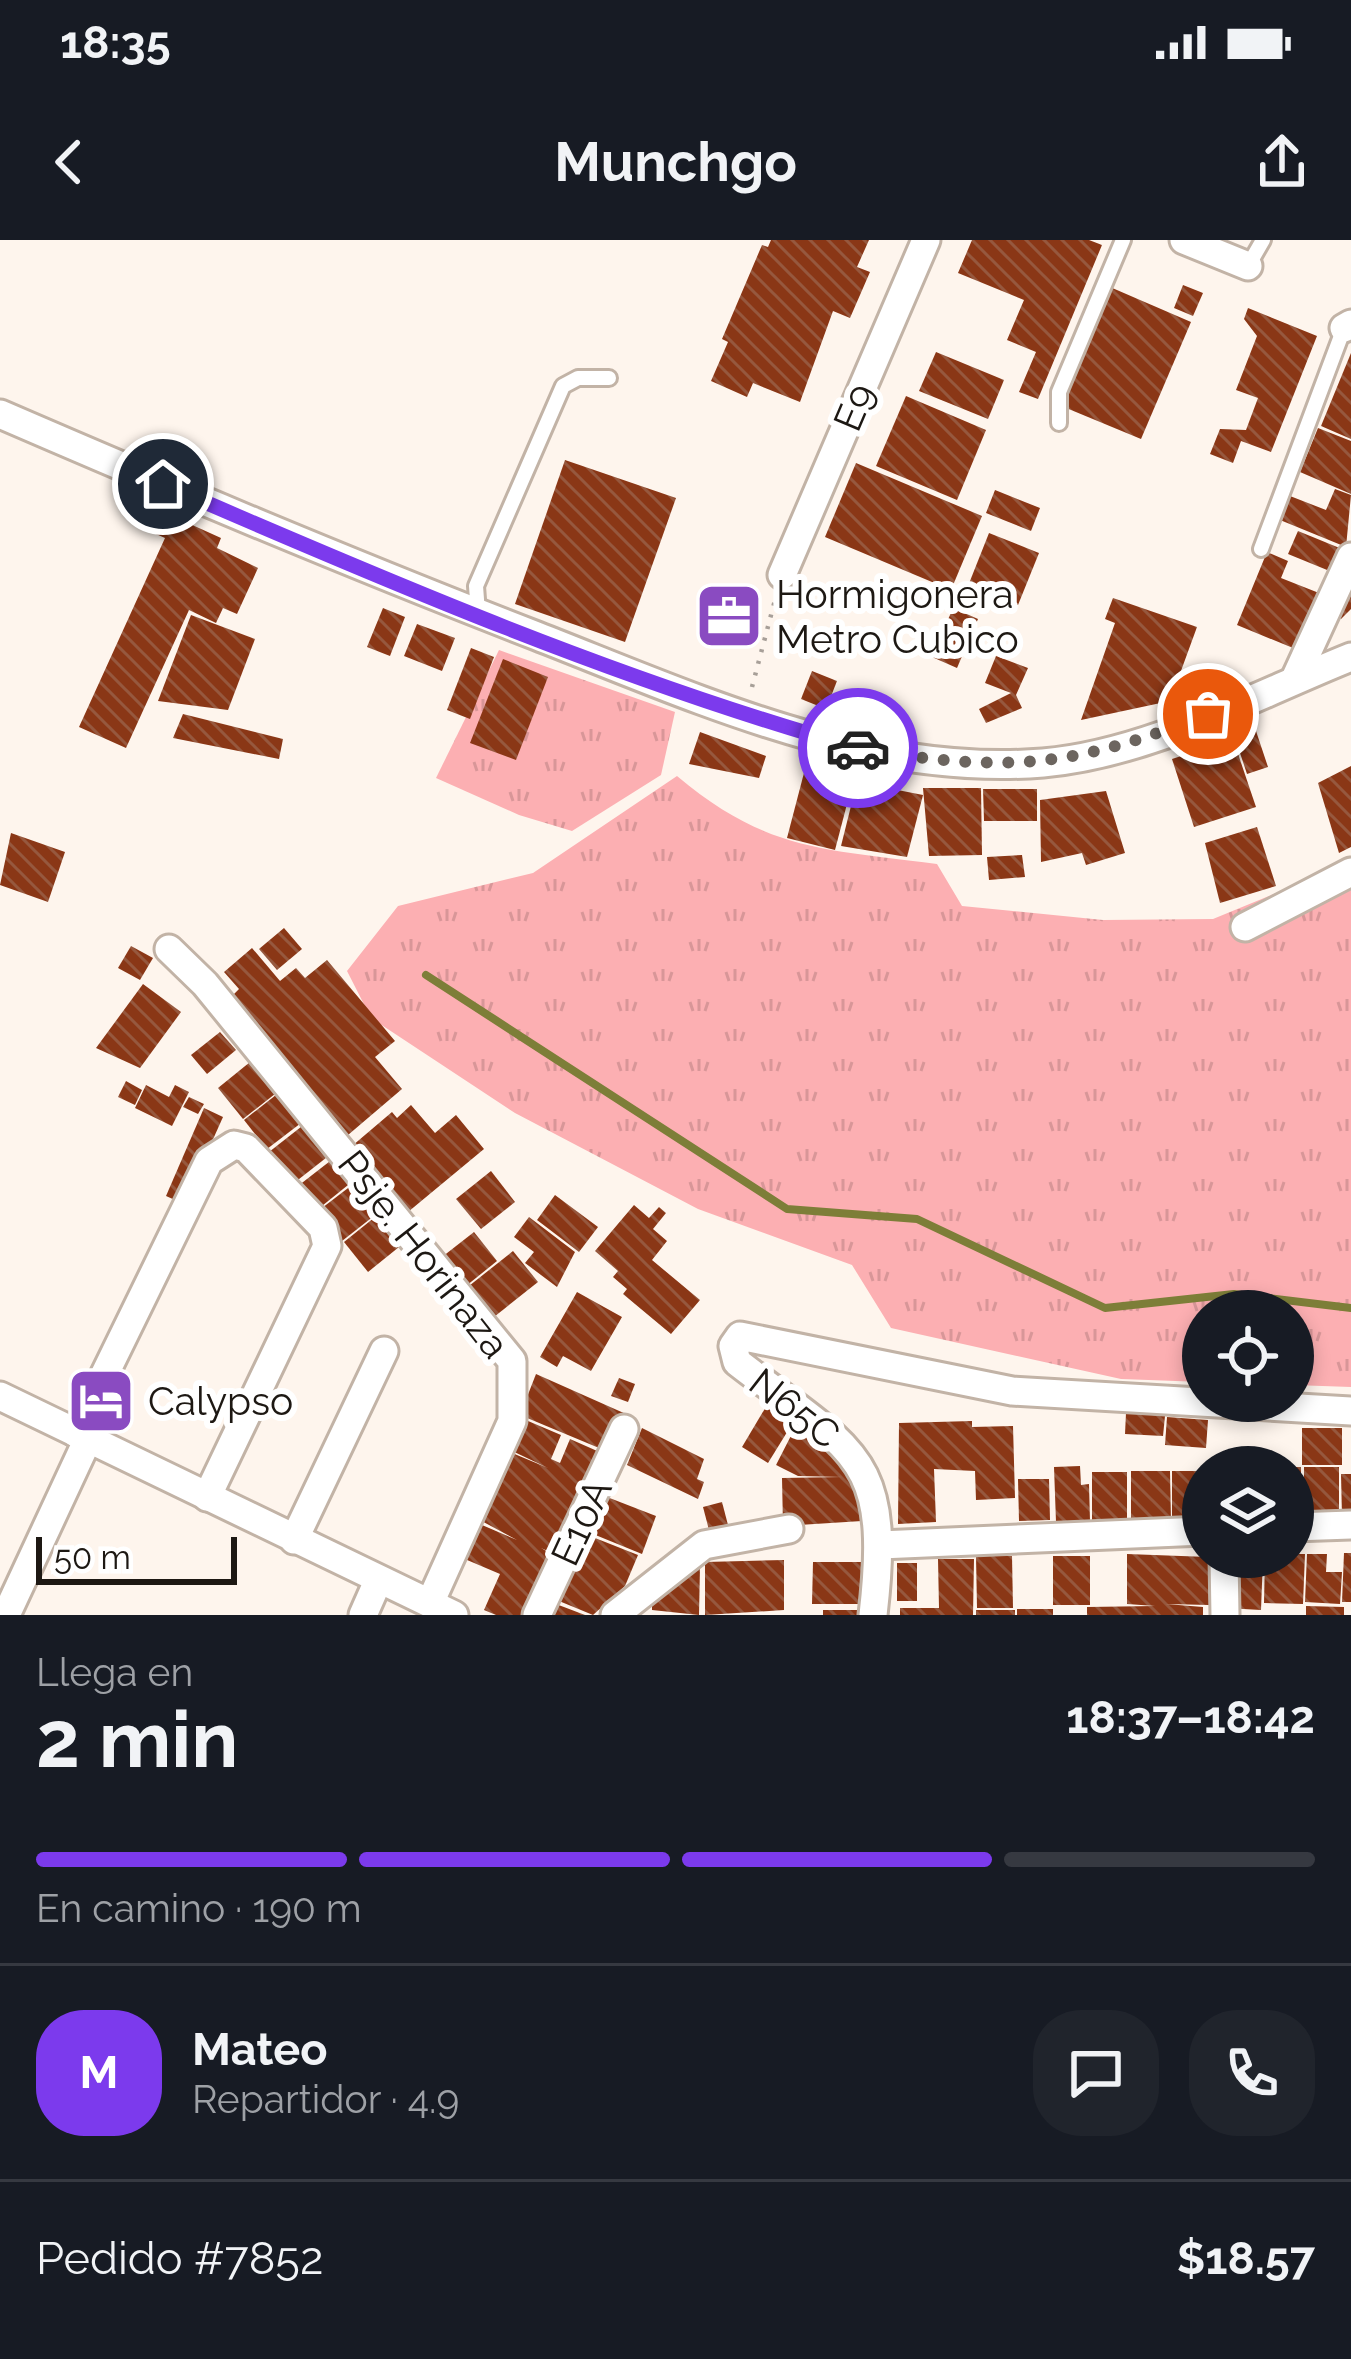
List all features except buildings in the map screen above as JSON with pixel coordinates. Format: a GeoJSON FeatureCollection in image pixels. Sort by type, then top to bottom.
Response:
{"type":"FeatureCollection","features":[{"type":"Feature","properties":{"kind":"street","name":"E9"},"geometry":{"type":"LineString","coordinates":[[782,575],[926,240]]}},
{"type":"Feature","properties":{"kind":"street"},"geometry":{"type":"LineString","coordinates":[[1184,240],[1248,266]]}},
{"type":"Feature","properties":{"kind":"street"},"geometry":{"type":"LineString","coordinates":[[0,415],[478,613],[744,716],[859,748],[971,766],[1048,762],[1121,748],[1351,657]]}},
{"type":"Feature","properties":{"kind":"street"},"geometry":{"type":"LineString","coordinates":[[1295,680],[1351,556]]}},
{"type":"Feature","properties":{"kind":"street"},"geometry":{"type":"LineString","coordinates":[[1245,927],[1351,872]]}},
{"type":"Feature","properties":{"kind":"street","name":"Psje. Horinaza"},"geometry":{"type":"LineString","coordinates":[[169,949],[220,1002],[512,1360],[512,1421],[442,1609]]}},
{"type":"Feature","properties":{"kind":"street"},"geometry":{"type":"LineString","coordinates":[[6,1615],[82,1436],[209,1161],[234,1145],[246,1148],[278,1176],[323,1228],[327,1246],[207,1496]]}},
{"type":"Feature","properties":{"kind":"street","name":"N65C"},"geometry":{"type":"LineString","coordinates":[[873,1615],[880,1544],[873,1495],[858,1458],[737,1362],[736,1340],[748,1334],[1012,1391],[1306,1413],[1351,1411]]}},
{"type":"Feature","properties":{"kind":"street"},"geometry":{"type":"LineString","coordinates":[[294,1540],[384,1351]]}},
{"type":"Feature","properties":{"kind":"street"},"geometry":{"type":"LineString","coordinates":[[0,1396],[442,1609]]}},
{"type":"Feature","properties":{"kind":"street","name":"E10A"},"geometry":{"type":"LineString","coordinates":[[537,1615],[624,1429]]}},
{"type":"Feature","properties":{"kind":"street"},"geometry":{"type":"LineString","coordinates":[[1314,1526],[1351,1525]]}},
{"type":"Feature","properties":{"kind":"street"},"geometry":{"type":"LineString","coordinates":[[615,1615],[704,1544],[789,1529]]}},
{"type":"Feature","properties":{"kind":"street"},"geometry":{"type":"LineString","coordinates":[[880,1544],[1182,1532]]}},
{"type":"Feature","properties":{"kind":"street"},"geometry":{"type":"LineString","coordinates":[[1225,1578],[1226,1615]]}},
{"type":"Feature","properties":{"kind":"street"},"geometry":{"type":"LineString","coordinates":[[363,1615],[378,1581]]}},
{"type":"Feature","properties":{"kind":"lane"},"geometry":{"type":"LineString","coordinates":[[1058,423],[1060,392],[1123,240]]}},
{"type":"Feature","properties":{"kind":"lane"},"geometry":{"type":"LineString","coordinates":[[1248,266],[1263,240]]}},
{"type":"Feature","properties":{"kind":"lane"},"geometry":{"type":"LineString","coordinates":[[1261,549],[1347,326]]}},
{"type":"Feature","properties":{"kind":"lane"},"geometry":{"type":"LineString","coordinates":[[478,613],[476,586],[563,386],[578,378],[609,378]]}},
{"type":"Feature","properties":{"kind":"path"},"geometry":{"type":"LineString","coordinates":[[744,716],[782,575]]}},
{"type":"Feature","properties":{"kind":"green space"},"geometry":{"type":"Polygon","coordinates":[[[499,650],[675,712],[661,775],[572,831],[519,815],[436,778],[499,650]]]}},
{"type":"Feature","properties":{"kind":"green space"},"geometry":{"type":"Polygon","coordinates":[[[677,776],[740,820],[770,833],[830,850],[937,864],[962,906],[1103,920],[1213,919],[1351,862],[1351,1387],[1314,1386],[1314,1290],[1182,1290],[1182,1381],[1121,1379],[891,1328],[852,1265],[698,1209],[515,1113],[371,1018],[347,971],[398,906],[533,873],[677,776]]]}},
{"type":"Feature","properties":{"kind":"waterway"},"geometry":{"type":"LineString","coordinates":[[426,975],[787,1209],[917,1219],[1105,1308],[1234,1294],[1351,1308]]}},
{"type":"Feature","properties":{"kind":"way so far"},"geometry":{"type":"LineString","coordinates":[[858,748],[971,766],[1048,762],[1121,748],[1208,714]]}},
{"type":"Feature","properties":{"kind":"place","name":"Hormigonera Metro Cubico"},"geometry":{"type":"Point","coordinates":[729,616]}},
{"type":"Feature","properties":{"kind":"place","name":"Calypso"},"geometry":{"type":"Point","coordinates":[101,1401]}},
{"type":"Feature","properties":{"kind":"route"},"geometry":{"type":"LineString","coordinates":[[163,484],[325,554],[744,716],[858,748]]}}]}
